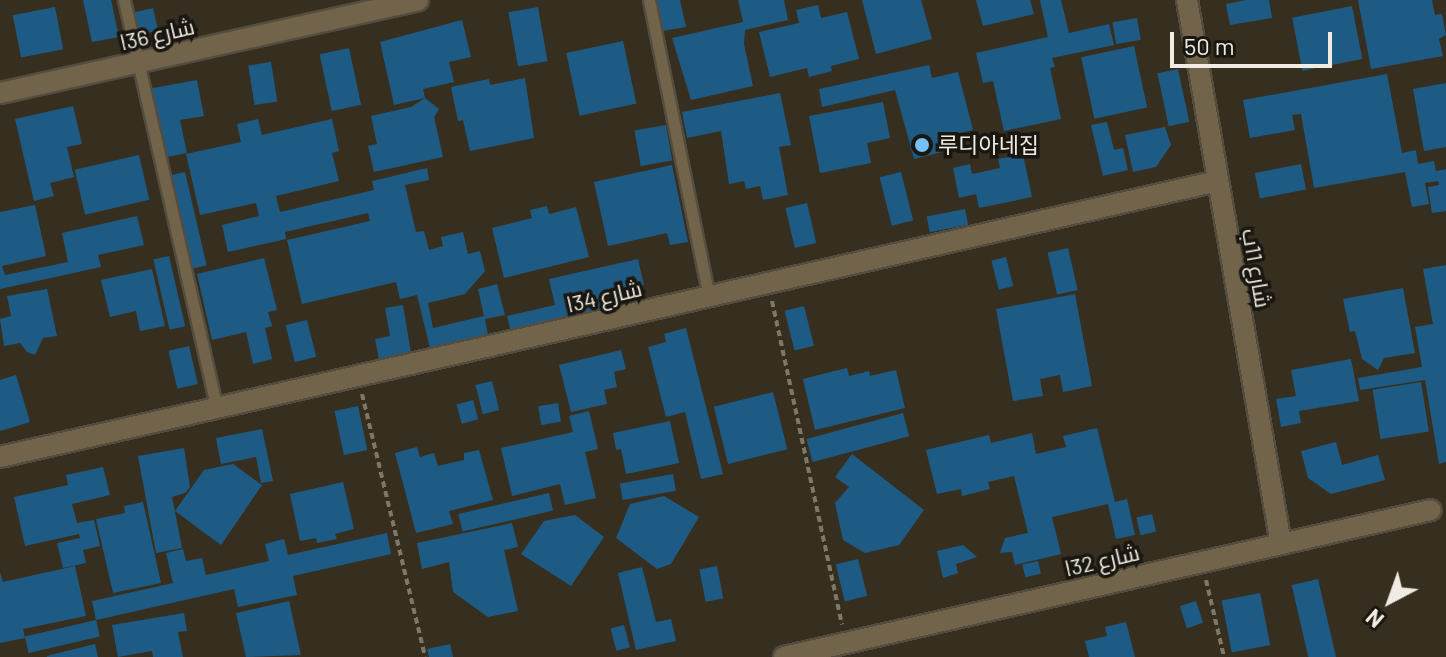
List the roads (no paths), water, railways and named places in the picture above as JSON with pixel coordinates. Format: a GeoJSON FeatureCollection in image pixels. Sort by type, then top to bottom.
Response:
{"type":"FeatureCollection","features":[{"type":"Feature","properties":{"kind":"street","name":"شارع 36ا"},"geometry":{"type":"LineString","coordinates":[[0,93],[418,0]]}},
{"type":"Feature","properties":{"kind":"street","name":"شارع 11ب"},"geometry":{"type":"LineString","coordinates":[[1191,1],[1218,181],[1281,544]]}},
{"type":"Feature","properties":{"kind":"street","name":"شارع 34ا"},"geometry":{"type":"LineString","coordinates":[[0,457],[1218,181]]}},
{"type":"Feature","properties":{"kind":"street","name":"شارع 32ا"},"geometry":{"type":"LineString","coordinates":[[795,656],[1431,510]]}},
{"type":"Feature","properties":{"kind":"lane"},"geometry":{"type":"LineString","coordinates":[[124,0],[217,408]]}},
{"type":"Feature","properties":{"kind":"lane"},"geometry":{"type":"LineString","coordinates":[[649,0],[709,297]]}},
{"type":"Feature","properties":{"kind":"place","name":"루디아네집"},"geometry":{"type":"Point","coordinates":[922,145]}}]}
